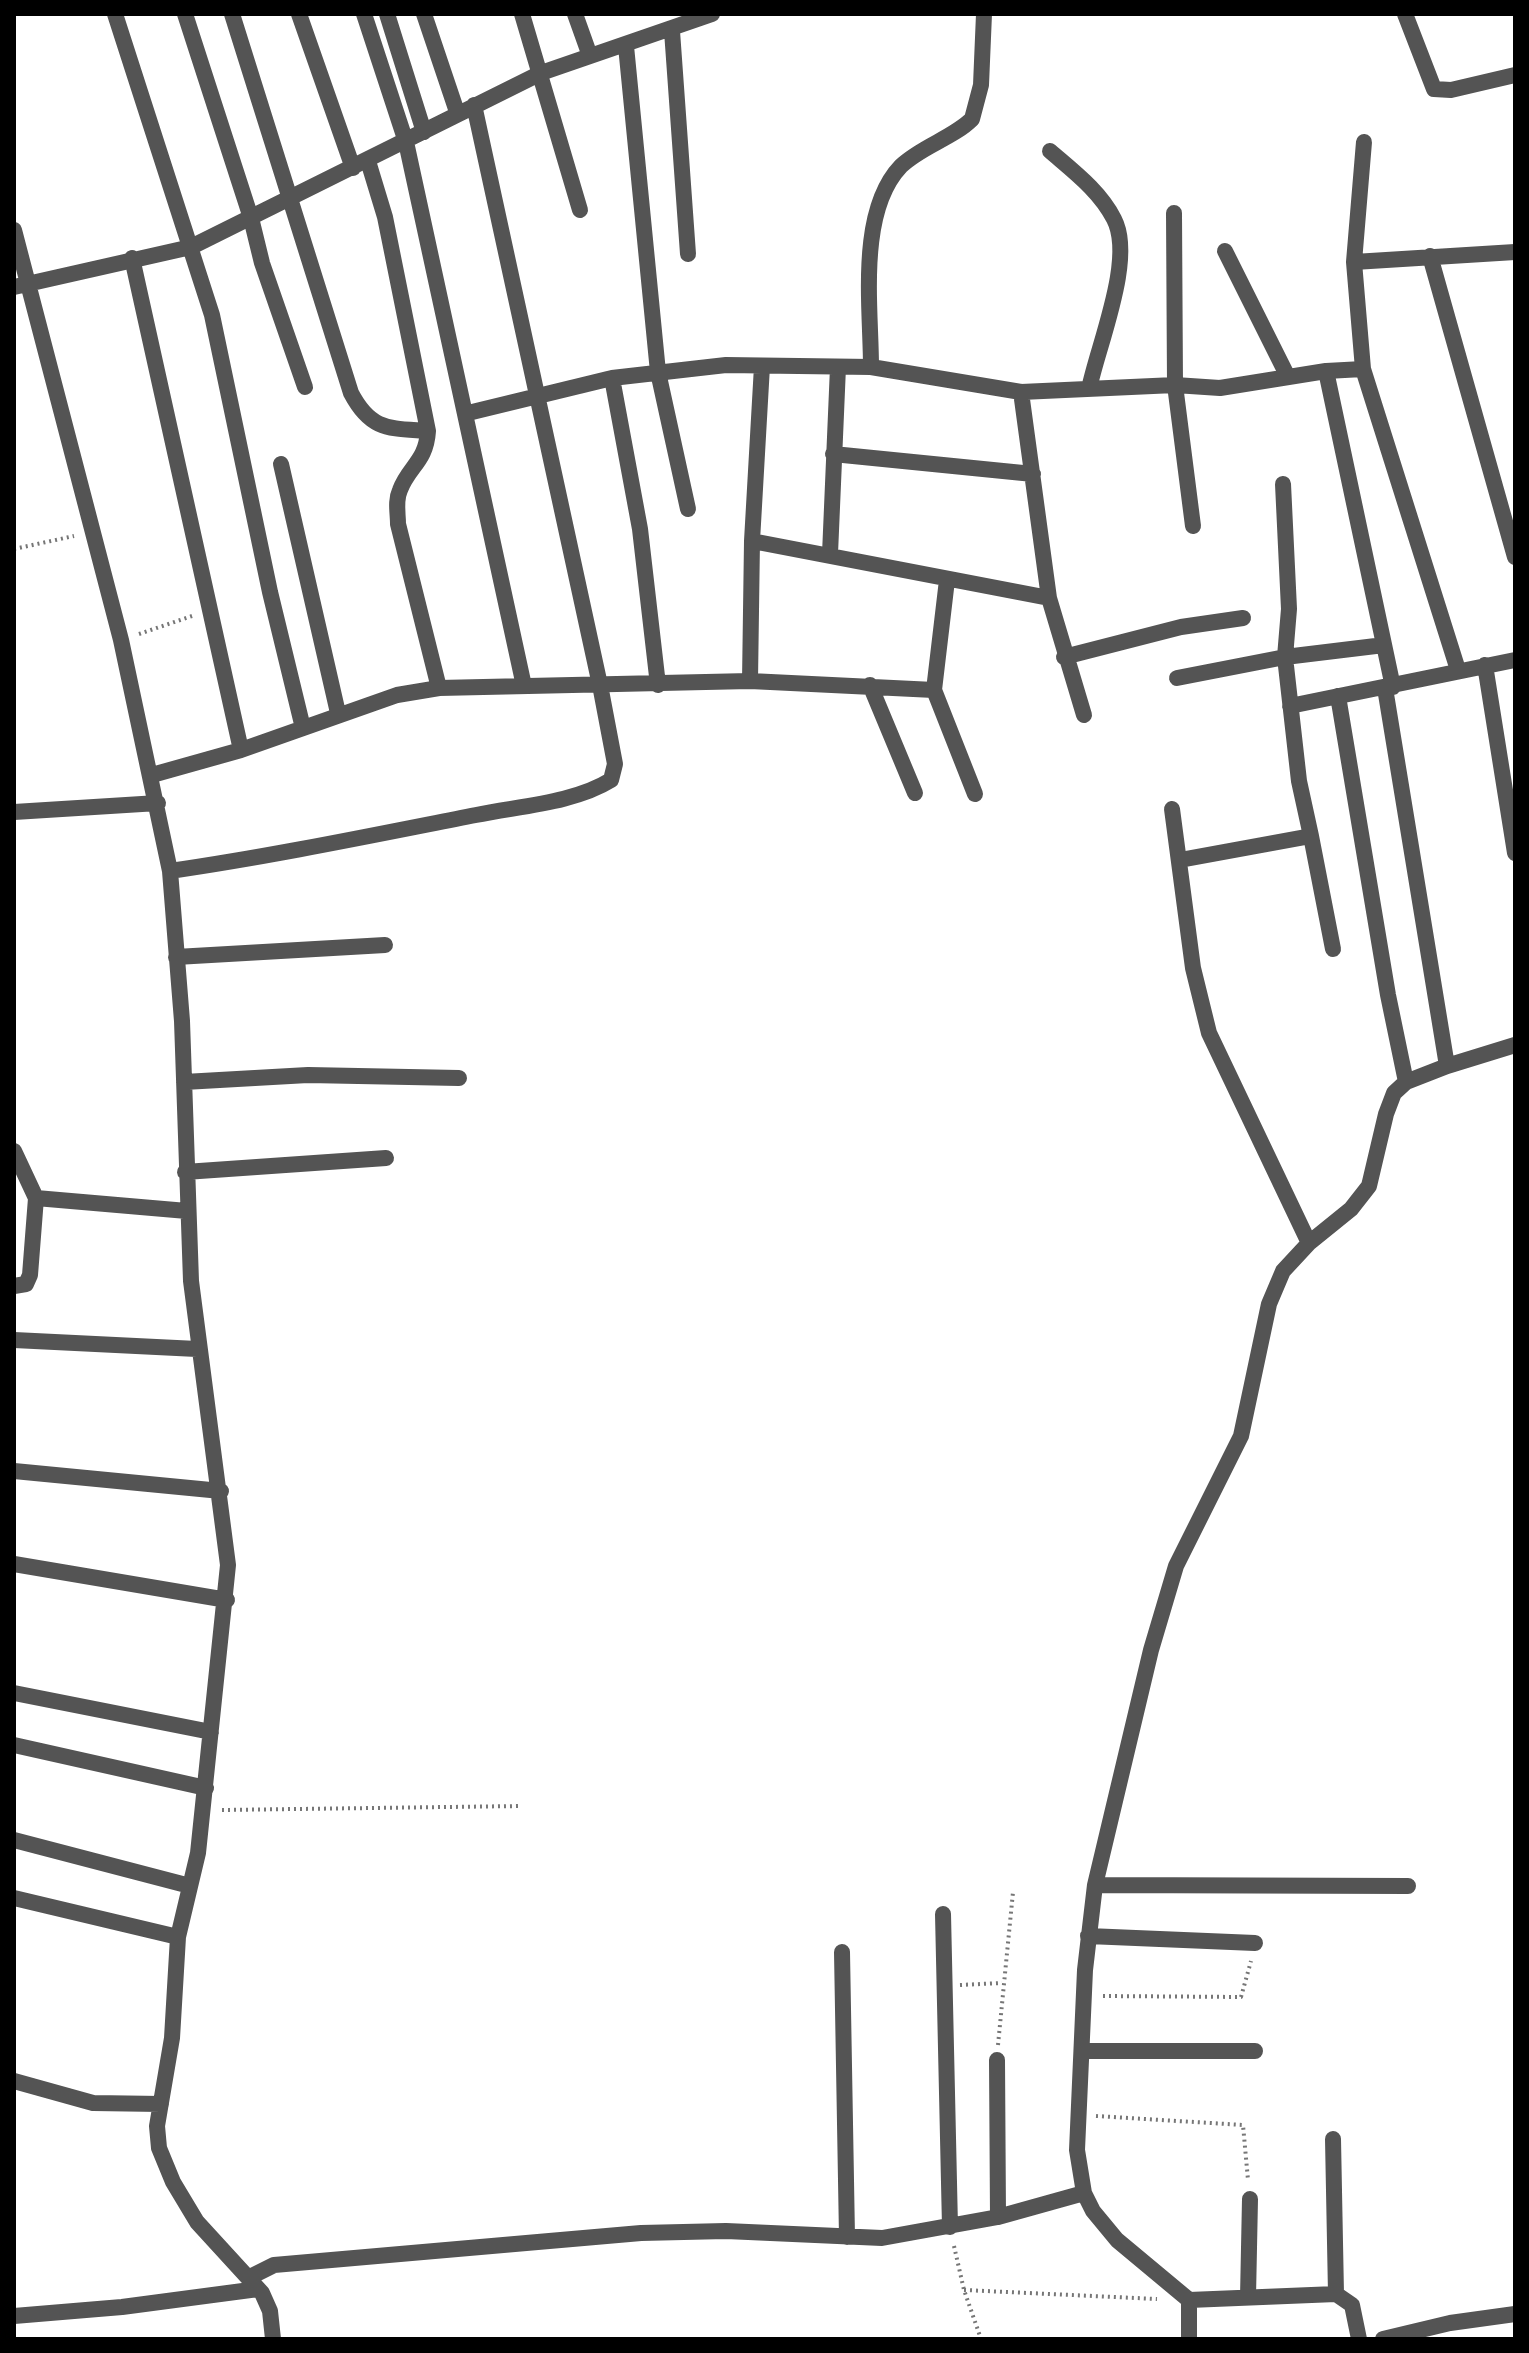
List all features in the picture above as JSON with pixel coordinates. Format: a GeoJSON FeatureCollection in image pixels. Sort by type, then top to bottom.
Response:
{"type":"FeatureCollection","features":[{"type":"Feature","properties":{"kind":"street"},"geometry":{"type":"LineString","coordinates":[[115,14],[191,247],[219,345],[270,592],[303,728]]}},
{"type":"Feature","properties":{"kind":"street"},"geometry":{"type":"LineString","coordinates":[[185,14],[251,218],[262,263],[305,387]]}},
{"type":"Feature","properties":{"kind":"street"},"geometry":{"type":"LineString","coordinates":[[232,14],[292,199],[340,367],[360,410],[380,427],[428,431]]}},
{"type":"Feature","properties":{"kind":"street"},"geometry":{"type":"LineString","coordinates":[[299,14],[385,217],[428,431],[427,447],[400,487],[398,524],[439,688]]}},
{"type":"Feature","properties":{"kind":"street"},"geometry":{"type":"LineString","coordinates":[[364,14],[406,142],[468,413],[524,686]]}},
{"type":"Feature","properties":{"kind":"street"},"geometry":{"type":"LineString","coordinates":[[387,14],[424,132]]}},
{"type":"Feature","properties":{"kind":"street"},"geometry":{"type":"LineString","coordinates":[[424,14],[457,112]]}},
{"type":"Feature","properties":{"kind":"street"},"geometry":{"type":"LineString","coordinates":[[522,14],[580,210]]}},
{"type":"Feature","properties":{"kind":"street"},"geometry":{"type":"LineString","coordinates":[[575,14],[590,56]]}},
{"type":"Feature","properties":{"kind":"street"},"geometry":{"type":"LineString","coordinates":[[21,284],[191,247],[406,142],[457,112],[541,73],[672,31],[712,14]]}},
{"type":"Feature","properties":{"kind":"street"},"geometry":{"type":"LineString","coordinates":[[871,367],[871,263],[879,199],[903,164],[972,119],[981,85],[984,14]]}},
{"type":"Feature","properties":{"kind":"street"},"geometry":{"type":"LineString","coordinates":[[1405,14],[1434,89],[1451,90],[1515,75]]}},
{"type":"Feature","properties":{"kind":"street"},"geometry":{"type":"LineString","coordinates":[[672,31],[688,254]]}},
{"type":"Feature","properties":{"kind":"street"},"geometry":{"type":"LineString","coordinates":[[626,46],[658,372],[688,509]]}},
{"type":"Feature","properties":{"kind":"street"},"geometry":{"type":"LineString","coordinates":[[170,871],[268,857],[596,789],[611,780],[615,764],[600,685],[540,394],[474,105]]}},
{"type":"Feature","properties":{"kind":"street"},"geometry":{"type":"LineString","coordinates":[[1364,142],[1354,262],[1363,369],[1458,670]]}},
{"type":"Feature","properties":{"kind":"street"},"geometry":{"type":"LineString","coordinates":[[1050,151],[1086,182],[1105,204],[1118,230],[1119,267],[1089,389]]}},
{"type":"Feature","properties":{"kind":"street"},"geometry":{"type":"LineString","coordinates":[[1174,213],[1175,385],[1193,526]]}},
{"type":"Feature","properties":{"kind":"street"},"geometry":{"type":"LineString","coordinates":[[14,230],[21,284],[121,640],[170,871],[197,1349],[221,1491],[228,1565],[227,1600],[206,1788],[178,1937],[172,2038],[161,2104],[159,2148],[173,2182],[197,2222],[253,2283],[270,2311],[273,2339]]}},
{"type":"Feature","properties":{"kind":"street"},"geometry":{"type":"LineString","coordinates":[[1225,251],[1288,377]]}},
{"type":"Feature","properties":{"kind":"street"},"geometry":{"type":"LineString","coordinates":[[1354,262],[1514,254]]}},
{"type":"Feature","properties":{"kind":"street"},"geometry":{"type":"LineString","coordinates":[[1430,256],[1515,557]]}},
{"type":"Feature","properties":{"kind":"street"},"geometry":{"type":"LineString","coordinates":[[132,258],[241,750]]}},
{"type":"Feature","properties":{"kind":"street"},"geometry":{"type":"LineString","coordinates":[[468,413],[612,378],[762,366],[871,367],[1021,392],[1175,385],[1220,388],[1326,371],[1363,369]]}},
{"type":"Feature","properties":{"kind":"street"},"geometry":{"type":"LineString","coordinates":[[750,681],[752,541],[762,366]]}},
{"type":"Feature","properties":{"kind":"street"},"geometry":{"type":"LineString","coordinates":[[830,554],[838,367]]}},
{"type":"Feature","properties":{"kind":"street"},"geometry":{"type":"LineString","coordinates":[[1326,371],[1384,645],[1447,1066]]}},
{"type":"Feature","properties":{"kind":"street"},"geometry":{"type":"LineString","coordinates":[[612,378],[640,529],[658,685]]}},
{"type":"Feature","properties":{"kind":"street"},"geometry":{"type":"LineString","coordinates":[[1021,392],[1049,598],[1064,657],[1084,715]]}},
{"type":"Feature","properties":{"kind":"street"},"geometry":{"type":"LineString","coordinates":[[833,454],[1033,474]]}},
{"type":"Feature","properties":{"kind":"street"},"geometry":{"type":"LineString","coordinates":[[281,464],[338,713]]}},
{"type":"Feature","properties":{"kind":"street"},"geometry":{"type":"LineString","coordinates":[[1283,484],[1289,609],[1285,657],[1290,706],[1333,949]]}},
{"type":"Feature","properties":{"kind":"street"},"geometry":{"type":"LineString","coordinates":[[752,541],[1049,598]]}},
{"type":"Feature","properties":{"kind":"street"},"geometry":{"type":"LineString","coordinates":[[947,580],[934,690],[975,794]]}},
{"type":"Feature","properties":{"kind":"street"},"geometry":{"type":"LineString","coordinates":[[1064,657],[1181,627],[1243,618]]}},
{"type":"Feature","properties":{"kind":"street"},"geometry":{"type":"LineString","coordinates":[[1177,678],[1285,657],[1384,645]]}},
{"type":"Feature","properties":{"kind":"street"},"geometry":{"type":"LineString","coordinates":[[1290,706],[1515,660]]}},
{"type":"Feature","properties":{"kind":"street"},"geometry":{"type":"LineString","coordinates":[[1485,665],[1515,853]]}},
{"type":"Feature","properties":{"kind":"street"},"geometry":{"type":"LineString","coordinates":[[152,775],[241,750],[338,713],[397,695],[439,688],[750,681],[934,690]]}},
{"type":"Feature","properties":{"kind":"street"},"geometry":{"type":"LineString","coordinates":[[870,685],[915,793]]}},
{"type":"Feature","properties":{"kind":"street"},"geometry":{"type":"LineString","coordinates":[[1338,696],[1385,980],[1406,1082]]}},
{"type":"Feature","properties":{"kind":"street"},"geometry":{"type":"LineString","coordinates":[[14,812],[158,803]]}},
{"type":"Feature","properties":{"kind":"street"},"geometry":{"type":"LineString","coordinates":[[1172,809],[1193,968],[1209,1033],[1309,1243]]}},
{"type":"Feature","properties":{"kind":"street"},"geometry":{"type":"LineString","coordinates":[[1180,860],[1311,836]]}},
{"type":"Feature","properties":{"kind":"street"},"geometry":{"type":"LineString","coordinates":[[176,957],[385,945]]}},
{"type":"Feature","properties":{"kind":"street"},"geometry":{"type":"LineString","coordinates":[[1359,2339],[1352,2305],[1336,2294],[1189,2300],[1117,2240],[1084,2193],[1077,2150],[1088,1936],[1095,1885],[1168,1590],[1241,1436],[1274,1287],[1283,1271],[1309,1243],[1351,1209],[1369,1186],[1394,1093],[1406,1082],[1515,1045]]}},
{"type":"Feature","properties":{"kind":"street"},"geometry":{"type":"LineString","coordinates":[[184,1082],[308,1075],[459,1078]]}},
{"type":"Feature","properties":{"kind":"street"},"geometry":{"type":"LineString","coordinates":[[14,1151],[36,1198],[30,1275],[26,1284],[14,1286]]}},
{"type":"Feature","properties":{"kind":"street"},"geometry":{"type":"LineString","coordinates":[[185,1172],[386,1158]]}},
{"type":"Feature","properties":{"kind":"street"},"geometry":{"type":"LineString","coordinates":[[36,1198],[187,1211]]}},
{"type":"Feature","properties":{"kind":"street"},"geometry":{"type":"LineString","coordinates":[[14,1340],[197,1349]]}},
{"type":"Feature","properties":{"kind":"street"},"geometry":{"type":"LineString","coordinates":[[14,1471],[221,1491]]}},
{"type":"Feature","properties":{"kind":"street"},"geometry":{"type":"LineString","coordinates":[[14,1564],[227,1600]]}},
{"type":"Feature","properties":{"kind":"street"},"geometry":{"type":"LineString","coordinates":[[14,1693],[211,1732]]}},
{"type":"Feature","properties":{"kind":"street"},"geometry":{"type":"LineString","coordinates":[[14,1745],[206,1788]]}},
{"type":"Feature","properties":{"kind":"street"},"geometry":{"type":"LineString","coordinates":[[14,1840],[190,1886]]}},
{"type":"Feature","properties":{"kind":"street"},"geometry":{"type":"LineString","coordinates":[[1095,1885],[1408,1886]]}},
{"type":"Feature","properties":{"kind":"street"},"geometry":{"type":"LineString","coordinates":[[14,1898],[178,1937]]}},
{"type":"Feature","properties":{"kind":"street"},"geometry":{"type":"LineString","coordinates":[[943,1914],[950,2227]]}},
{"type":"Feature","properties":{"kind":"street"},"geometry":{"type":"LineString","coordinates":[[1088,1936],[1255,1943]]}},
{"type":"Feature","properties":{"kind":"street"},"geometry":{"type":"LineString","coordinates":[[842,1952],[847,2237]]}},
{"type":"Feature","properties":{"kind":"street"},"geometry":{"type":"LineString","coordinates":[[1082,2051],[1255,2051]]}},
{"type":"Feature","properties":{"kind":"street"},"geometry":{"type":"LineString","coordinates":[[997,2060],[998,2217]]}},
{"type":"Feature","properties":{"kind":"street"},"geometry":{"type":"LineString","coordinates":[[14,2081],[93,2103],[161,2104]]}},
{"type":"Feature","properties":{"kind":"street"},"geometry":{"type":"LineString","coordinates":[[1333,2139],[1336,2294]]}},
{"type":"Feature","properties":{"kind":"street"},"geometry":{"type":"LineString","coordinates":[[14,2316],[135,2306],[253,2283],[274,2265],[624,2234],[726,2231],[882,2238],[998,2217],[1084,2193]]}},
{"type":"Feature","properties":{"kind":"street"},"geometry":{"type":"LineString","coordinates":[[1248,2297],[1250,2199]]}},
{"type":"Feature","properties":{"kind":"street"},"geometry":{"type":"LineString","coordinates":[[1189,2300],[1189,2339]]}},
{"type":"Feature","properties":{"kind":"street"},"geometry":{"type":"LineString","coordinates":[[1383,2339],[1450,2323],[1515,2314]]}},
{"type":"Feature","properties":{"kind":"path"},"geometry":{"type":"LineString","coordinates":[[14,549],[93,532]]}},
{"type":"Feature","properties":{"kind":"path"},"geometry":{"type":"LineString","coordinates":[[121,640],[210,609]]}},
{"type":"Feature","properties":{"kind":"path"},"geometry":{"type":"LineString","coordinates":[[203,1810],[522,1806]]}},
{"type":"Feature","properties":{"kind":"path"},"geometry":{"type":"LineString","coordinates":[[997,2060],[1013,1892]]}},
{"type":"Feature","properties":{"kind":"path"},"geometry":{"type":"LineString","coordinates":[[1084,1996],[1241,1997],[1255,1943]]}},
{"type":"Feature","properties":{"kind":"path"},"geometry":{"type":"LineString","coordinates":[[947,1986],[1002,1983]]}},
{"type":"Feature","properties":{"kind":"path"},"geometry":{"type":"LineString","coordinates":[[1078,2115],[1243,2125],[1250,2199]]}},
{"type":"Feature","properties":{"kind":"path"},"geometry":{"type":"LineString","coordinates":[[950,2227],[964,2290],[981,2339]]}},
{"type":"Feature","properties":{"kind":"path"},"geometry":{"type":"LineString","coordinates":[[964,2290],[1189,2300]]}}]}
